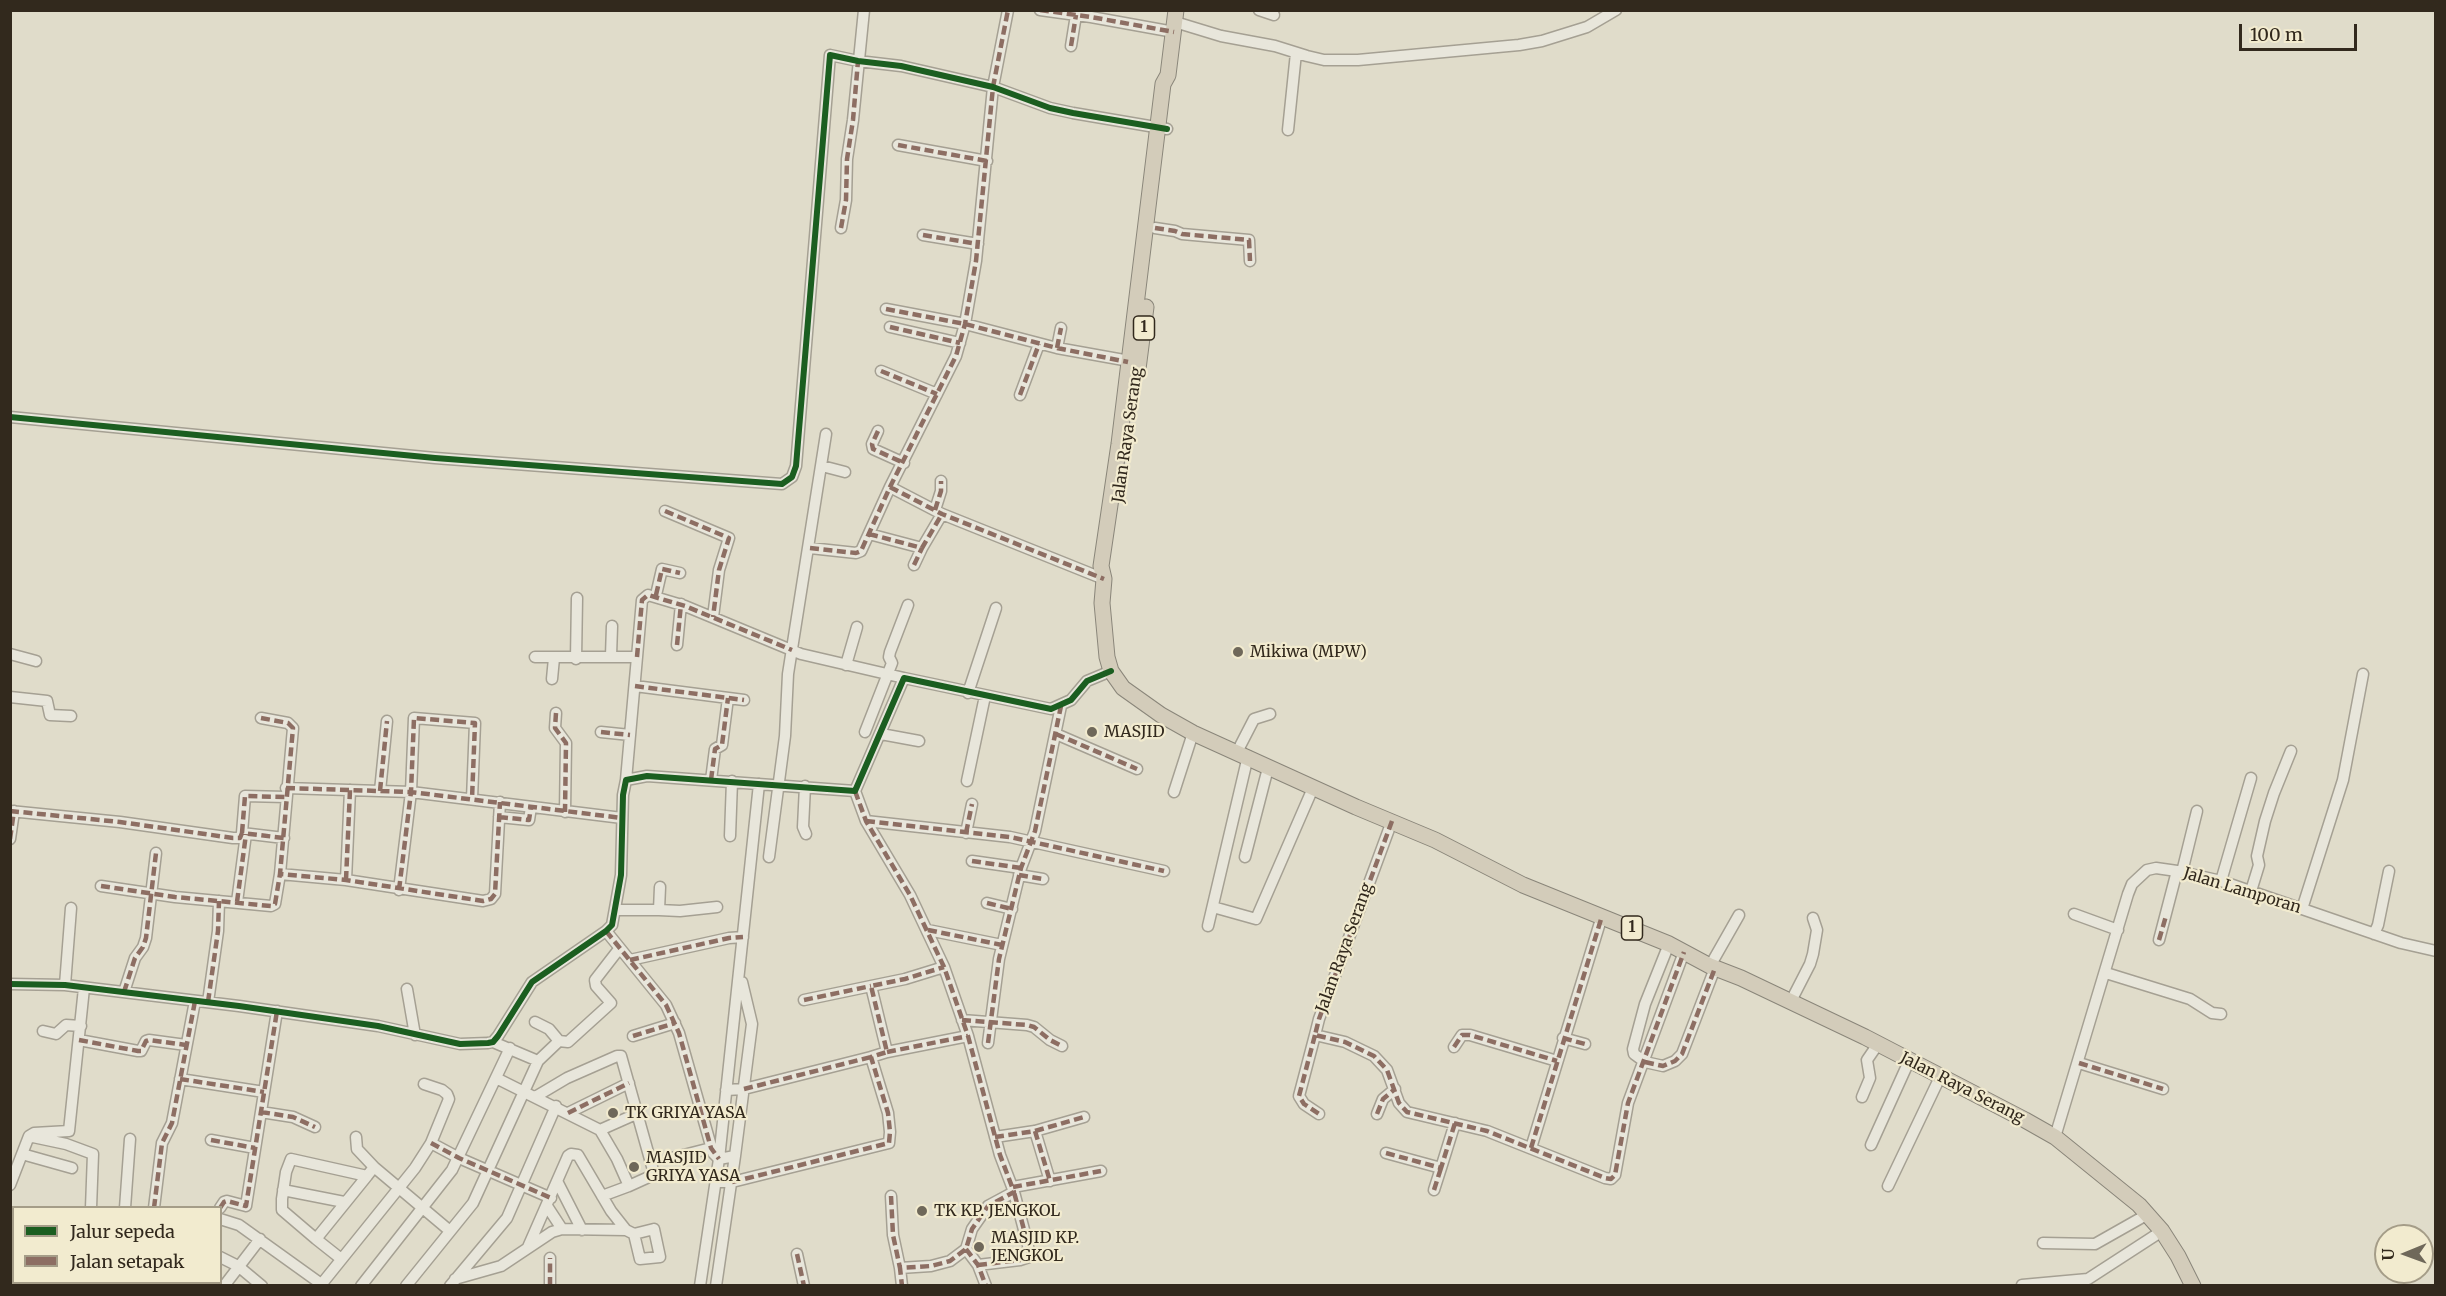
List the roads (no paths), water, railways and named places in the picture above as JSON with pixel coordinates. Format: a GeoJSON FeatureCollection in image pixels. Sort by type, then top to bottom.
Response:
{"type":"FeatureCollection","features":[{"type":"Feature","properties":{"kind":"highway","name":"Jalan Raya Serang"},"geometry":{"type":"LineString","coordinates":[[1175,22],[1168,75],[1172,84],[1163,129],[1109,570],[1104,579],[1104,637],[1111,671],[1130,694],[1193,733],[1435,840],[1523,885],[1670,944],[1712,967],[1791,1001],[1910,1059],[2055,1137],[2148,1214],[2178,1256],[2193,1286]]}},
{"type":"Feature","properties":{"kind":"highway","name":"Jalan Raya Serang"},"geometry":{"type":"LineString","coordinates":[[1133,362],[1155,228],[1163,129]]}},
{"type":"Feature","properties":{"kind":"street"},"geometry":{"type":"LineString","coordinates":[[841,228],[846,200],[847,159],[864,10]]}},
{"type":"Feature","properties":{"kind":"street"},"geometry":{"type":"LineString","coordinates":[[810,548],[856,553],[861,551],[890,487],[952,364],[960,343],[978,244],[993,87],[1008,10]]}},
{"type":"Feature","properties":{"kind":"street"},"geometry":{"type":"LineString","coordinates":[[1040,10],[1175,22],[1221,36],[1275,46],[1324,60],[1359,60],[1520,45],[1576,32],[1616,10]]}},
{"type":"Feature","properties":{"kind":"street"},"geometry":{"type":"LineString","coordinates":[[1259,10],[1274,15]]}},
{"type":"Feature","properties":{"kind":"street"},"geometry":{"type":"LineString","coordinates":[[1071,46],[1076,15]]}},
{"type":"Feature","properties":{"kind":"street"},"geometry":{"type":"LineString","coordinates":[[1288,130],[1296,53]]}},
{"type":"Feature","properties":{"kind":"street"},"geometry":{"type":"LineString","coordinates":[[10,417],[435,458],[782,484],[792,477],[796,466],[830,54],[858,61],[902,66],[993,87],[1050,108],[1163,129]]}},
{"type":"Feature","properties":{"kind":"street"},"geometry":{"type":"LineString","coordinates":[[898,145],[987,161]]}},
{"type":"Feature","properties":{"kind":"street"},"geometry":{"type":"LineString","coordinates":[[1155,228],[1182,234],[1249,240],[1250,261]]}},
{"type":"Feature","properties":{"kind":"street"},"geometry":{"type":"LineString","coordinates":[[923,235],[978,244]]}},
{"type":"Feature","properties":{"kind":"street"},"geometry":{"type":"LineString","coordinates":[[886,309],[965,324],[1057,348],[1133,362]]}},
{"type":"Feature","properties":{"kind":"street"},"geometry":{"type":"LineString","coordinates":[[890,327],[960,343]]}},
{"type":"Feature","properties":{"kind":"street"},"geometry":{"type":"LineString","coordinates":[[1057,348],[1060,328]]}},
{"type":"Feature","properties":{"kind":"street"},"geometry":{"type":"LineString","coordinates":[[1020,395],[1039,344]]}},
{"type":"Feature","properties":{"kind":"street"},"geometry":{"type":"LineString","coordinates":[[881,371],[937,394]]}},
{"type":"Feature","properties":{"kind":"street"},"geometry":{"type":"LineString","coordinates":[[878,431],[872,444],[873,449],[904,463]]}},
{"type":"Feature","properties":{"kind":"street"},"geometry":{"type":"LineString","coordinates":[[770,857],[780,784],[792,650],[810,548],[826,434]]}},
{"type":"Feature","properties":{"kind":"street"},"geometry":{"type":"LineString","coordinates":[[822,466],[845,472]]}},
{"type":"Feature","properties":{"kind":"street"},"geometry":{"type":"LineString","coordinates":[[914,565],[939,512],[941,481]]}},
{"type":"Feature","properties":{"kind":"street"},"geometry":{"type":"LineString","coordinates":[[890,487],[939,512],[1104,579]]}},
{"type":"Feature","properties":{"kind":"street"},"geometry":{"type":"LineString","coordinates":[[665,511],[729,538],[719,570],[713,617]]}},
{"type":"Feature","properties":{"kind":"street"},"geometry":{"type":"LineString","coordinates":[[869,534],[922,548]]}},
{"type":"Feature","properties":{"kind":"street"},"geometry":{"type":"LineString","coordinates":[[656,596],[662,569],[680,573]]}},
{"type":"Feature","properties":{"kind":"street"},"geometry":{"type":"LineString","coordinates":[[493,1042],[532,982],[612,925],[621,875],[622,818],[642,600],[645,595],[681,604],[792,650],[888,675],[1041,708],[1051,709],[1061,706],[1071,700],[1087,681],[1111,671]]}},
{"type":"Feature","properties":{"kind":"street"},"geometry":{"type":"LineString","coordinates":[[576,658],[577,598]]}},
{"type":"Feature","properties":{"kind":"street"},"geometry":{"type":"LineString","coordinates":[[677,645],[681,604]]}},
{"type":"Feature","properties":{"kind":"street"},"geometry":{"type":"LineString","coordinates":[[865,732],[888,675],[892,663],[889,657],[890,652],[908,605]]}},
{"type":"Feature","properties":{"kind":"street"},"geometry":{"type":"LineString","coordinates":[[968,693],[996,608]]}},
{"type":"Feature","properties":{"kind":"street"},"geometry":{"type":"LineString","coordinates":[[611,656],[612,627]]}},
{"type":"Feature","properties":{"kind":"street"},"geometry":{"type":"LineString","coordinates":[[846,665],[857,627]]}},
{"type":"Feature","properties":{"kind":"street"},"geometry":{"type":"LineString","coordinates":[[10,654],[36,661]]}},
{"type":"Feature","properties":{"kind":"street"},"geometry":{"type":"LineString","coordinates":[[535,657],[637,657]]}},
{"type":"Feature","properties":{"kind":"street"},"geometry":{"type":"LineString","coordinates":[[552,679],[554,658]]}},
{"type":"Feature","properties":{"kind":"street"},"geometry":{"type":"LineString","coordinates":[[2302,909],[2343,780],[2363,674]]}},
{"type":"Feature","properties":{"kind":"street"},"geometry":{"type":"LineString","coordinates":[[904,678],[855,791],[866,821],[928,930],[944,967],[968,1036],[995,1137],[1013,1189],[1028,1245],[1029,1257],[978,1265]]}},
{"type":"Feature","properties":{"kind":"street"},"geometry":{"type":"LineString","coordinates":[[635,687],[744,700]]}},
{"type":"Feature","properties":{"kind":"street"},"geometry":{"type":"LineString","coordinates":[[967,781],[985,696]]}},
{"type":"Feature","properties":{"kind":"street"},"geometry":{"type":"LineString","coordinates":[[10,697],[46,701],[50,715],[71,716]]}},
{"type":"Feature","properties":{"kind":"street"},"geometry":{"type":"LineString","coordinates":[[711,780],[715,749],[722,745],[728,698]]}},
{"type":"Feature","properties":{"kind":"street"},"geometry":{"type":"LineString","coordinates":[[988,1043],[1002,945],[1020,871],[1035,831],[1061,706]]}},
{"type":"Feature","properties":{"kind":"street"},"geometry":{"type":"LineString","coordinates":[[556,713],[555,728],[566,743],[565,812]]}},
{"type":"Feature","properties":{"kind":"street"},"geometry":{"type":"LineString","coordinates":[[1208,926],[1214,907],[1242,754],[1254,719],[1270,714]]}},
{"type":"Feature","properties":{"kind":"street"},"geometry":{"type":"LineString","coordinates":[[101,886],[273,906],[280,874],[284,838],[292,726],[288,723],[261,718]]}},
{"type":"Feature","properties":{"kind":"street"},"geometry":{"type":"LineString","coordinates":[[399,890],[411,792],[414,718],[476,724],[472,799]]}},
{"type":"Feature","properties":{"kind":"street"},"geometry":{"type":"LineString","coordinates":[[380,791],[387,722]]}},
{"type":"Feature","properties":{"kind":"street"},"geometry":{"type":"LineString","coordinates":[[601,732],[630,735]]}},
{"type":"Feature","properties":{"kind":"street"},"geometry":{"type":"LineString","coordinates":[[1174,792],[1193,733]]}},
{"type":"Feature","properties":{"kind":"street"},"geometry":{"type":"LineString","coordinates":[[880,734],[919,741]]}},
{"type":"Feature","properties":{"kind":"street"},"geometry":{"type":"LineString","coordinates":[[1056,734],[1137,769]]}},
{"type":"Feature","properties":{"kind":"street"},"geometry":{"type":"LineString","coordinates":[[2251,891],[2259,865],[2257,856],[2265,822],[2274,792],[2291,751]]}},
{"type":"Feature","properties":{"kind":"street"},"geometry":{"type":"LineString","coordinates":[[1245,856],[1268,768]]}},
{"type":"Feature","properties":{"kind":"street"},"geometry":{"type":"LineString","coordinates":[[626,780],[647,776],[855,791]]}},
{"type":"Feature","properties":{"kind":"street"},"geometry":{"type":"LineString","coordinates":[[2221,881],[2251,778]]}},
{"type":"Feature","properties":{"kind":"street"},"geometry":{"type":"LineString","coordinates":[[730,836],[732,781]]}},
{"type":"Feature","properties":{"kind":"street"},"geometry":{"type":"LineString","coordinates":[[700,1286],[719,1159],[759,784]]}},
{"type":"Feature","properties":{"kind":"street"},"geometry":{"type":"LineString","coordinates":[[805,786],[803,827],[806,834]]}},
{"type":"Feature","properties":{"kind":"street"},"geometry":{"type":"LineString","coordinates":[[1214,907],[1256,919],[1313,788]]}},
{"type":"Feature","properties":{"kind":"street"},"geometry":{"type":"LineString","coordinates":[[237,902],[245,796],[350,790],[411,792],[622,818]]}},
{"type":"Feature","properties":{"kind":"street"},"geometry":{"type":"LineString","coordinates":[[346,880],[350,790]]}},
{"type":"Feature","properties":{"kind":"street"},"geometry":{"type":"LineString","coordinates":[[755,821],[776,800]]}},
{"type":"Feature","properties":{"kind":"street"},"geometry":{"type":"LineString","coordinates":[[280,874],[346,880],[399,890],[483,901],[491,899],[495,894],[500,802]]}},
{"type":"Feature","properties":{"kind":"street"},"geometry":{"type":"LineString","coordinates":[[966,833],[972,804]]}},
{"type":"Feature","properties":{"kind":"street"},"geometry":{"type":"LineString","coordinates":[[499,817],[529,820],[531,807]]}},
{"type":"Feature","properties":{"kind":"street"},"geometry":{"type":"LineString","coordinates":[[10,839],[12,811],[233,838],[240,838],[244,833]]}},
{"type":"Feature","properties":{"kind":"street"},"geometry":{"type":"LineString","coordinates":[[2159,940],[2197,811]]}},
{"type":"Feature","properties":{"kind":"street"},"geometry":{"type":"LineString","coordinates":[[866,821],[993,835],[1164,871]]}},
{"type":"Feature","properties":{"kind":"street","name":"Jalan Raya Serang"},"geometry":{"type":"LineString","coordinates":[[1392,821],[1315,1035],[1345,1042],[1374,1056],[1387,1070],[1403,1110],[1486,1131],[1605,1178],[1614,1177],[1628,1103],[1684,952]]}},
{"type":"Feature","properties":{"kind":"street"},"geometry":{"type":"LineString","coordinates":[[244,833],[284,838]]}},
{"type":"Feature","properties":{"kind":"street"},"geometry":{"type":"LineString","coordinates":[[124,992],[135,958],[143,948],[146,938],[156,854]]}},
{"type":"Feature","properties":{"kind":"street"},"geometry":{"type":"LineString","coordinates":[[972,861],[1020,871],[1043,879]]}},
{"type":"Feature","properties":{"kind":"street","name":"Jalan Lamporan"},"geometry":{"type":"LineString","coordinates":[[2055,1137],[2128,894],[2136,878],[2147,870],[2156,868],[2180,871],[2221,881],[2401,943],[2436,951]]}},
{"type":"Feature","properties":{"kind":"street"},"geometry":{"type":"LineString","coordinates":[[2374,934],[2378,925],[2389,871]]}},
{"type":"Feature","properties":{"kind":"street"},"geometry":{"type":"LineString","coordinates":[[659,910],[660,887]]}},
{"type":"Feature","properties":{"kind":"street"},"geometry":{"type":"LineString","coordinates":[[208,1002],[218,931],[219,901]]}},
{"type":"Feature","properties":{"kind":"street"},"geometry":{"type":"LineString","coordinates":[[987,903],[1012,909]]}},
{"type":"Feature","properties":{"kind":"street"},"geometry":{"type":"LineString","coordinates":[[616,910],[680,911],[717,907]]}},
{"type":"Feature","properties":{"kind":"street"},"geometry":{"type":"LineString","coordinates":[[65,985],[71,908]]}},
{"type":"Feature","properties":{"kind":"street"},"geometry":{"type":"LineString","coordinates":[[2074,914],[2118,930]]}},
{"type":"Feature","properties":{"kind":"street"},"geometry":{"type":"LineString","coordinates":[[1670,944],[1645,1005],[1633,1049],[1634,1054],[1645,1062],[1663,1066],[1675,1062],[1682,1054],[1712,967],[1739,915]]}},
{"type":"Feature","properties":{"kind":"street"},"geometry":{"type":"LineString","coordinates":[[1531,1148],[1602,916]]}},
{"type":"Feature","properties":{"kind":"street"},"geometry":{"type":"LineString","coordinates":[[1791,1001],[1813,954],[1817,930],[1813,918]]}},
{"type":"Feature","properties":{"kind":"street"},"geometry":{"type":"LineString","coordinates":[[928,930],[1002,945]]}},
{"type":"Feature","properties":{"kind":"street"},"geometry":{"type":"LineString","coordinates":[[606,931],[663,999],[675,1023],[711,1148],[719,1159]]}},
{"type":"Feature","properties":{"kind":"street"},"geometry":{"type":"LineString","coordinates":[[630,960],[742,937]]}},
{"type":"Feature","properties":{"kind":"street"},"geometry":{"type":"LineString","coordinates":[[535,1022],[549,1029],[559,1041],[568,1042],[611,1003],[596,986],[595,980],[619,949]]}},
{"type":"Feature","properties":{"kind":"street"},"geometry":{"type":"LineString","coordinates":[[804,1000],[944,967]]}},
{"type":"Feature","properties":{"kind":"street"},"geometry":{"type":"LineString","coordinates":[[2106,973],[2190,999],[2212,1013],[2222,1014]]}},
{"type":"Feature","properties":{"kind":"street"},"geometry":{"type":"LineString","coordinates":[[716,1286],[752,1024],[740,975]]}},
{"type":"Feature","properties":{"kind":"street"},"geometry":{"type":"LineString","coordinates":[[10,984],[65,985],[277,1011],[378,1026],[460,1044],[478,1045],[493,1042],[538,1061]]}},
{"type":"Feature","properties":{"kind":"street"},"geometry":{"type":"LineString","coordinates":[[871,986],[887,1052]]}},
{"type":"Feature","properties":{"kind":"street"},"geometry":{"type":"LineString","coordinates":[[66,1144],[63,1139],[66,1131],[69,1131],[84,987]]}},
{"type":"Feature","properties":{"kind":"street"},"geometry":{"type":"LineString","coordinates":[[407,989],[415,1035]]}},
{"type":"Feature","properties":{"kind":"street"},"geometry":{"type":"LineString","coordinates":[[154,1206],[162,1143],[170,1131],[195,1001]]}},
{"type":"Feature","properties":{"kind":"street"},"geometry":{"type":"LineString","coordinates":[[221,1206],[227,1201],[246,1206],[277,1011]]}},
{"type":"Feature","properties":{"kind":"street"},"geometry":{"type":"LineString","coordinates":[[962,1020],[1034,1027],[1062,1046]]}},
{"type":"Feature","properties":{"kind":"street"},"geometry":{"type":"LineString","coordinates":[[633,1036],[675,1023]]}},
{"type":"Feature","properties":{"kind":"street"},"geometry":{"type":"LineString","coordinates":[[44,1031],[56,1034],[66,1025],[81,1026]]}},
{"type":"Feature","properties":{"kind":"street"},"geometry":{"type":"LineString","coordinates":[[1454,1047],[1463,1034],[1557,1061]]}},
{"type":"Feature","properties":{"kind":"street"},"geometry":{"type":"LineString","coordinates":[[1315,1035],[1299,1096],[1304,1104],[1319,1114]]}},
{"type":"Feature","properties":{"kind":"street"},"geometry":{"type":"LineString","coordinates":[[726,1090],[744,1089],[887,1052],[968,1036]]}},
{"type":"Feature","properties":{"kind":"street"},"geometry":{"type":"LineString","coordinates":[[1563,1038],[1585,1044]]}},
{"type":"Feature","properties":{"kind":"street"},"geometry":{"type":"LineString","coordinates":[[79,1040],[138,1051],[141,1051],[146,1041],[149,1040],[186,1045]]}},
{"type":"Feature","properties":{"kind":"street"},"geometry":{"type":"LineString","coordinates":[[406,1286],[473,1203],[538,1061],[559,1041]]}},
{"type":"Feature","properties":{"kind":"street"},"geometry":{"type":"LineString","coordinates":[[1862,1097],[1870,1078],[1867,1060],[1878,1044]]}},
{"type":"Feature","properties":{"kind":"street"},"geometry":{"type":"LineString","coordinates":[[361,1286],[445,1182],[459,1158],[510,1048]]}},
{"type":"Feature","properties":{"kind":"street"},"geometry":{"type":"LineString","coordinates":[[535,1097],[567,1078],[618,1055],[621,1056],[653,1172],[651,1176],[602,1196]]}},
{"type":"Feature","properties":{"kind":"street"},"geometry":{"type":"LineString","coordinates":[[716,1182],[732,1182],[889,1143],[888,1113],[871,1057]]}},
{"type":"Feature","properties":{"kind":"street"},"geometry":{"type":"LineString","coordinates":[[1871,1145],[1910,1059]]}},
{"type":"Feature","properties":{"kind":"street"},"geometry":{"type":"LineString","coordinates":[[2079,1063],[2163,1089]]}},
{"type":"Feature","properties":{"kind":"street"},"geometry":{"type":"LineString","coordinates":[[1888,1186],[1941,1075]]}},
{"type":"Feature","properties":{"kind":"street"},"geometry":{"type":"LineString","coordinates":[[496,1078],[600,1130],[629,1186]]}},
{"type":"Feature","properties":{"kind":"street"},"geometry":{"type":"LineString","coordinates":[[180,1079],[264,1092]]}},
{"type":"Feature","properties":{"kind":"street"},"geometry":{"type":"LineString","coordinates":[[568,1113],[628,1083]]}},
{"type":"Feature","properties":{"kind":"street"},"geometry":{"type":"LineString","coordinates":[[222,1220],[239,1225],[322,1285],[340,1258],[415,1168],[431,1143],[449,1099],[442,1090],[424,1084]]}},
{"type":"Feature","properties":{"kind":"street"},"geometry":{"type":"LineString","coordinates":[[1377,1114],[1383,1099],[1395,1089]]}},
{"type":"Feature","properties":{"kind":"street"},"geometry":{"type":"LineString","coordinates":[[452,1282],[507,1218],[556,1106]]}},
{"type":"Feature","properties":{"kind":"street"},"geometry":{"type":"LineString","coordinates":[[261,1112],[293,1117],[315,1127]]}},
{"type":"Feature","properties":{"kind":"street"},"geometry":{"type":"LineString","coordinates":[[600,1130],[636,1114]]}},
{"type":"Feature","properties":{"kind":"street"},"geometry":{"type":"LineString","coordinates":[[995,1137],[1035,1131],[1084,1117]]}},
{"type":"Feature","properties":{"kind":"street"},"geometry":{"type":"LineString","coordinates":[[1434,1190],[1455,1123]]}},
{"type":"Feature","properties":{"kind":"street"},"geometry":{"type":"LineString","coordinates":[[10,1185],[29,1136],[34,1133],[66,1131]]}},
{"type":"Feature","properties":{"kind":"street"},"geometry":{"type":"LineString","coordinates":[[1035,1131],[1050,1181]]}},
{"type":"Feature","properties":{"kind":"street"},"geometry":{"type":"LineString","coordinates":[[29,1136],[66,1144],[93,1154],[91,1206]]}},
{"type":"Feature","properties":{"kind":"street"},"geometry":{"type":"LineString","coordinates":[[356,1137],[357,1149],[371,1171]]}},
{"type":"Feature","properties":{"kind":"street"},"geometry":{"type":"LineString","coordinates":[[125,1206],[130,1139]]}},
{"type":"Feature","properties":{"kind":"street"},"geometry":{"type":"LineString","coordinates":[[211,1140],[255,1148]]}},
{"type":"Feature","properties":{"kind":"street"},"geometry":{"type":"LineString","coordinates":[[431,1143],[522,1186],[549,1202],[561,1229]]}},
{"type":"Feature","properties":{"kind":"street"},"geometry":{"type":"LineString","coordinates":[[672,1158],[711,1148]]}},
{"type":"Feature","properties":{"kind":"street"},"geometry":{"type":"LineString","coordinates":[[1386,1153],[1441,1168]]}},
{"type":"Feature","properties":{"kind":"street"},"geometry":{"type":"LineString","coordinates":[[22,1154],[72,1168]]}},
{"type":"Feature","properties":{"kind":"street"},"geometry":{"type":"LineString","coordinates":[[452,1282],[501,1266],[552,1232],[561,1229],[630,1232],[602,1196],[576,1154],[568,1156],[528,1247]]}},
{"type":"Feature","properties":{"kind":"street"},"geometry":{"type":"LineString","coordinates":[[719,1159],[735,1156]]}},
{"type":"Feature","properties":{"kind":"street"},"geometry":{"type":"LineString","coordinates":[[340,1258],[282,1210],[286,1172],[291,1159],[371,1171],[399,1186],[450,1231]]}},
{"type":"Feature","properties":{"kind":"street"},"geometry":{"type":"LineString","coordinates":[[316,1239],[371,1171]]}},
{"type":"Feature","properties":{"kind":"street"},"geometry":{"type":"LineString","coordinates":[[900,1268],[943,1264],[966,1249],[972,1229],[988,1206],[1013,1189],[1101,1172]]}},
{"type":"Feature","properties":{"kind":"street"},"geometry":{"type":"LineString","coordinates":[[557,1181],[582,1230]]}},
{"type":"Feature","properties":{"kind":"street"},"geometry":{"type":"LineString","coordinates":[[283,1190],[344,1202]]}},
{"type":"Feature","properties":{"kind":"street"},"geometry":{"type":"LineString","coordinates":[[891,1196],[893,1235],[902,1286]]}},
{"type":"Feature","properties":{"kind":"street"},"geometry":{"type":"LineString","coordinates":[[2043,1243],[2095,1244],[2148,1214]]}},
{"type":"Feature","properties":{"kind":"street"},"geometry":{"type":"LineString","coordinates":[[2022,1285],[2088,1278],[2162,1231]]}},
{"type":"Feature","properties":{"kind":"street"},"geometry":{"type":"LineString","coordinates":[[224,1286],[260,1239]]}},
{"type":"Feature","properties":{"kind":"street"},"geometry":{"type":"LineString","coordinates":[[966,1249],[978,1265],[986,1286]]}},
{"type":"Feature","properties":{"kind":"street"},"geometry":{"type":"LineString","coordinates":[[797,1254],[804,1286]]}},
{"type":"Feature","properties":{"kind":"street"},"geometry":{"type":"LineString","coordinates":[[222,1258],[238,1266],[262,1286]]}},
{"type":"Feature","properties":{"kind":"street"},"geometry":{"type":"LineString","coordinates":[[537,1286],[550,1283],[550,1258]]}},
{"type":"Feature","properties":{"kind":"place","name":"Mikiwa (MPW)"},"geometry":{"type":"Point","coordinates":[1238,652]}},
{"type":"Feature","properties":{"kind":"place","name":"MASJID"},"geometry":{"type":"Point","coordinates":[1092,732]}},
{"type":"Feature","properties":{"kind":"place","name":"TK GRIYA YASA"},"geometry":{"type":"Point","coordinates":[613,1113]}},
{"type":"Feature","properties":{"kind":"place","name":"MASJID GRIYA YASA"},"geometry":{"type":"Point","coordinates":[634,1167]}},
{"type":"Feature","properties":{"kind":"place","name":"TK KP. JENGKOL"},"geometry":{"type":"Point","coordinates":[922,1211]}},
{"type":"Feature","properties":{"kind":"place","name":"MASJID KP. JENGKOL"},"geometry":{"type":"Point","coordinates":[979,1247]}}]}
